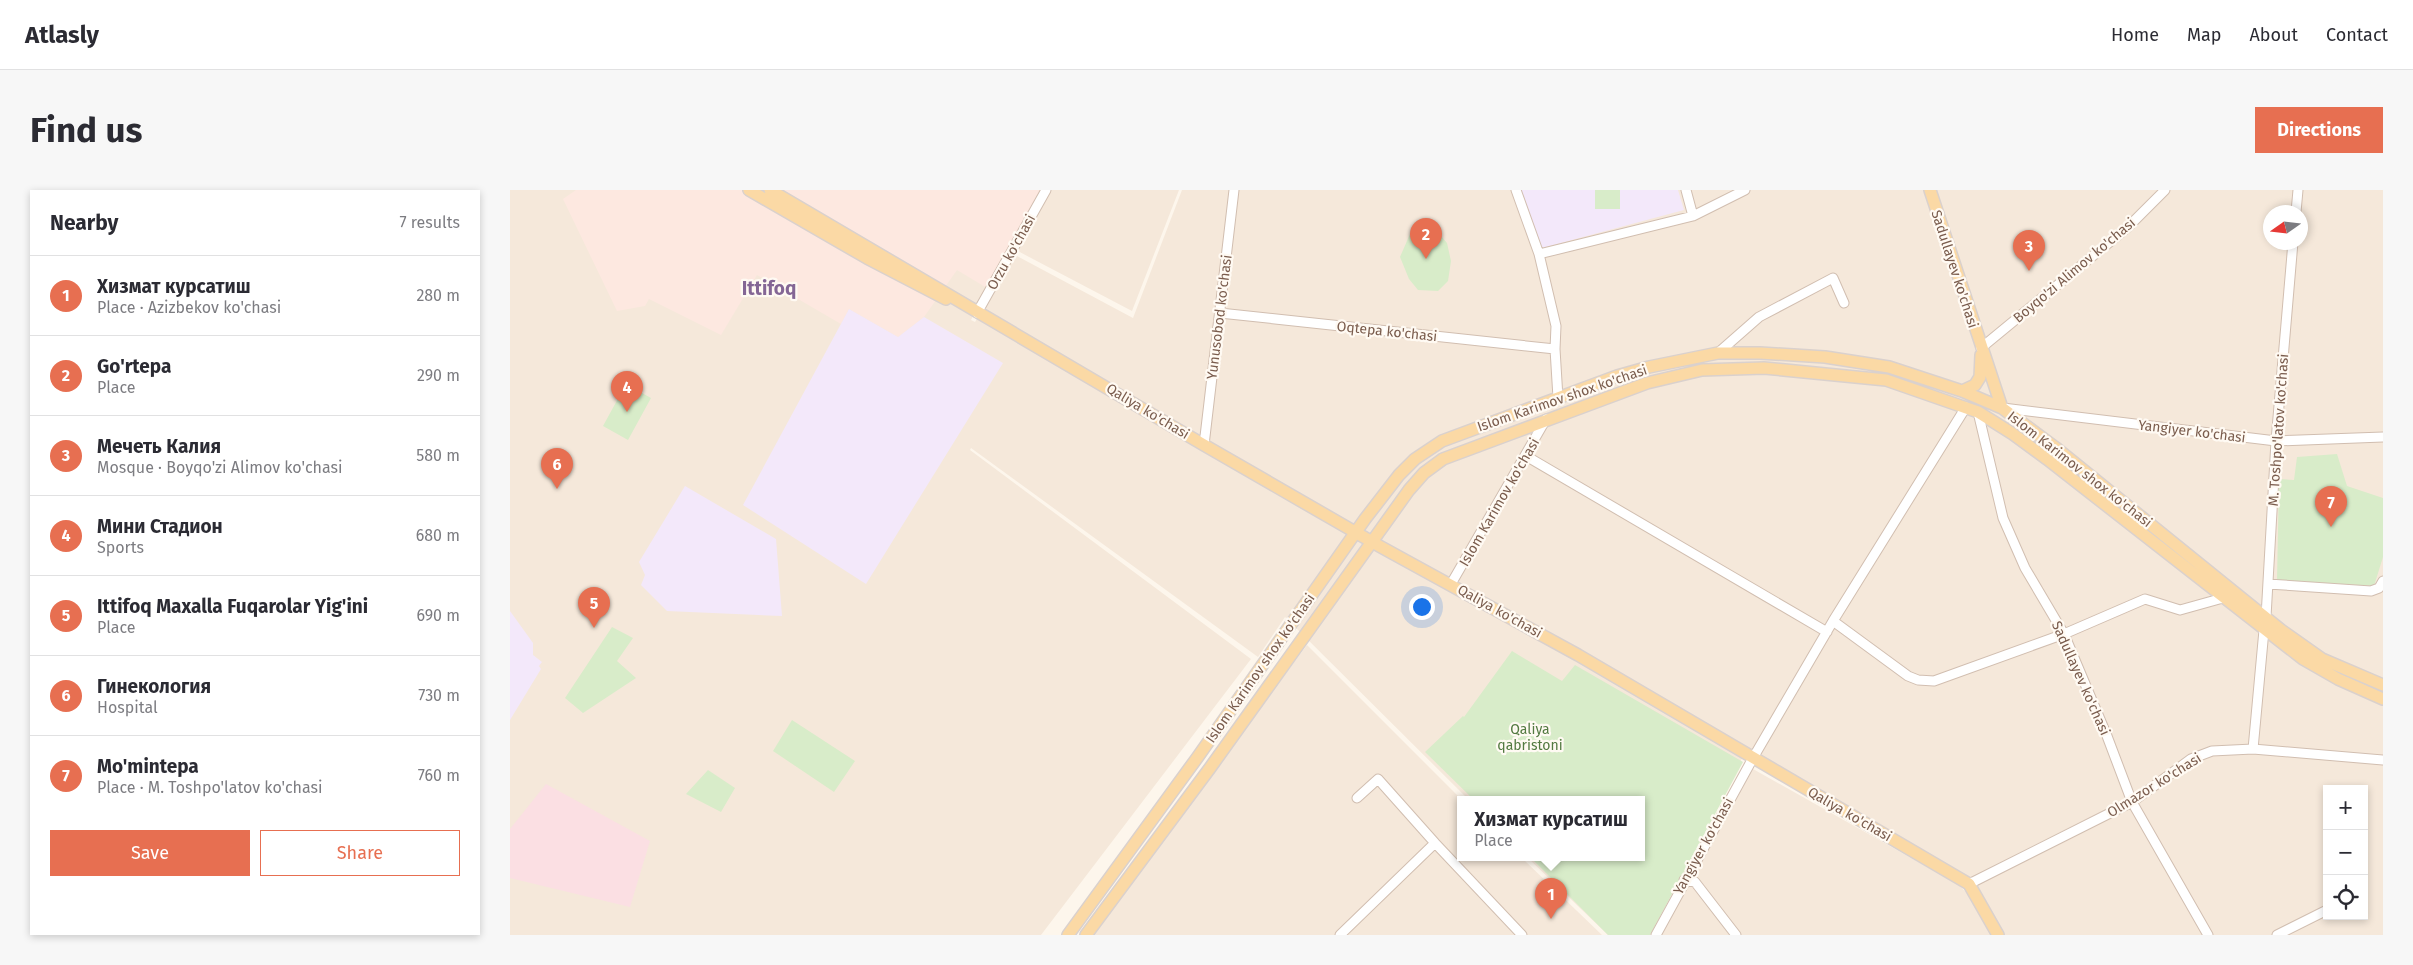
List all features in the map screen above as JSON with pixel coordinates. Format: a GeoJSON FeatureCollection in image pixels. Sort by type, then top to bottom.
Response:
{"type":"FeatureCollection","features":[{"type":"Feature","properties":{"kind":"main road","name":"Qaliya ko'chasi"},"geometry":{"type":"LineString","coordinates":[[749,190],[928,291],[977,313]]}},
{"type":"Feature","properties":{"kind":"main road","name":"Qaliya ko'chasi"},"geometry":{"type":"LineString","coordinates":[[770,190],[897,263],[977,313],[1119,393],[1204,445],[1371,541],[1578,655],[1969,884]]}},
{"type":"Feature","properties":{"kind":"main road","name":"Sadullayev ko'chasi"},"geometry":{"type":"LineString","coordinates":[[1930,190],[2002,408]]}},
{"type":"Feature","properties":{"kind":"main road","name":"Sadullayev ko'chasi"},"geometry":{"type":"LineString","coordinates":[[1962,390],[1976,385],[1980,377],[1981,348]]}},
{"type":"Feature","properties":{"kind":"main road","name":"Islom Karimov shox ko'chasi"},"geometry":{"type":"LineString","coordinates":[[1068,935],[1399,475],[1432,446],[1558,398],[1649,367],[1718,353],[1760,353],[1825,357],[1888,367],[1962,390],[2002,408],[2056,448],[2266,617],[2322,659],[2383,685]]}},
{"type":"Feature","properties":{"kind":"main road"},"geometry":{"type":"LineString","coordinates":[[1760,353],[1756,360],[1761,368]]}},
{"type":"Feature","properties":{"kind":"main road","name":"Islom Karimov shox ko'chasi"},"geometry":{"type":"LineString","coordinates":[[1088,932],[1210,768],[1371,541],[1409,490],[1433,466],[1443,459],[1546,419],[1614,394],[1681,374],[1761,368],[1886,380],[1978,412],[2014,434],[2047,459],[2264,630],[2325,672],[2383,699]]}},
{"type":"Feature","properties":{"kind":"main road"},"geometry":{"type":"LineString","coordinates":[[2170,556],[2178,546]]}},
{"type":"Feature","properties":{"kind":"main road"},"geometry":{"type":"LineString","coordinates":[[1969,884],[1998,935]]}},
{"type":"Feature","properties":{"kind":"main road"},"geometry":{"type":"LineString","coordinates":[[1080,920],[1084,919],[1090,922],[1088,932]]}},
{"type":"Feature","properties":{"kind":"street","name":"Orzu ko'chasi"},"geometry":{"type":"LineString","coordinates":[[977,313],[1046,190]]}},
{"type":"Feature","properties":{"kind":"street","name":"Yunusobod ko'chasi"},"geometry":{"type":"LineString","coordinates":[[1204,445],[1234,190]]}},
{"type":"Feature","properties":{"kind":"street"},"geometry":{"type":"LineString","coordinates":[[1516,190],[1539,254],[1556,326],[1555,349],[1558,398]]}},
{"type":"Feature","properties":{"kind":"street"},"geometry":{"type":"LineString","coordinates":[[1686,190],[1693,216]]}},
{"type":"Feature","properties":{"kind":"street"},"geometry":{"type":"LineString","coordinates":[[1539,254],[1693,216],[1745,190]]}},
{"type":"Feature","properties":{"kind":"street","name":"Boyqo'zi Alimov ko'chasi"},"geometry":{"type":"LineString","coordinates":[[1981,348],[2128,227],[2165,190]]}},
{"type":"Feature","properties":{"kind":"street"},"geometry":{"type":"LineString","coordinates":[[2297,205],[2298,190]]}},
{"type":"Feature","properties":{"kind":"street","name":"M. Toshpo'latov ko'chasi"},"geometry":{"type":"LineString","coordinates":[[2266,617],[2276,441],[2293,250]]}},
{"type":"Feature","properties":{"kind":"street"},"geometry":{"type":"LineString","coordinates":[[1718,353],[1759,317],[1833,278],[1844,303]]}},
{"type":"Feature","properties":{"kind":"street","name":"Oqtepa ko'chasi"},"geometry":{"type":"LineString","coordinates":[[1220,313],[1555,349]]}},
{"type":"Feature","properties":{"kind":"street","name":"Yangiyer ko'chasi"},"geometry":{"type":"LineString","coordinates":[[1656,935],[1684,880],[1752,758],[1833,621],[1966,407]]}},
{"type":"Feature","properties":{"kind":"street","name":"Yangiyer ko'chasi"},"geometry":{"type":"LineString","coordinates":[[2002,408],[2276,441],[2383,437]]}},
{"type":"Feature","properties":{"kind":"street","name":"Sadullayev ko'chasi"},"geometry":{"type":"LineString","coordinates":[[1978,412],[2003,518],[2025,568],[2064,634],[2107,736],[2132,802],[2208,935]]}},
{"type":"Feature","properties":{"kind":"street","name":"Islom Karimov ko'chasi"},"geometry":{"type":"LineString","coordinates":[[1451,584],[1546,419]]}},
{"type":"Feature","properties":{"kind":"street"},"geometry":{"type":"LineString","coordinates":[[1526,456],[1827,632]]}},
{"type":"Feature","properties":{"kind":"street"},"geometry":{"type":"LineString","coordinates":[[2268,584],[2371,591],[2380,588],[2383,581]]}},
{"type":"Feature","properties":{"kind":"street"},"geometry":{"type":"LineString","coordinates":[[1833,621],[1898,670],[1918,680],[1934,681],[2064,634],[2145,599],[2180,610],[2223,598]]}},
{"type":"Feature","properties":{"kind":"street"},"geometry":{"type":"LineString","coordinates":[[2253,749],[2264,630]]}},
{"type":"Feature","properties":{"kind":"street","name":"Olmazor ko'chasi"},"geometry":{"type":"LineString","coordinates":[[1969,884],[2132,802],[2182,765],[2202,754],[2222,749],[2253,749],[2383,760]]}},
{"type":"Feature","properties":{"kind":"street"},"geometry":{"type":"LineString","coordinates":[[1357,798],[1378,779],[1435,843],[1522,935]]}},
{"type":"Feature","properties":{"kind":"street"},"geometry":{"type":"LineString","coordinates":[[1340,935],[1435,843]]}},
{"type":"Feature","properties":{"kind":"street"},"geometry":{"type":"LineString","coordinates":[[1684,880],[1695,882],[1736,935]]}},
{"type":"Feature","properties":{"kind":"street"},"geometry":{"type":"LineString","coordinates":[[2277,935],[2323,912]]}},
{"type":"Feature","properties":{"kind":"shaded area"},"geometry":{"type":"Polygon","coordinates":[[[510,190],[1179,190],[1132,311],[1012,248],[971,320],[975,322],[1015,255],[1133,318],[1182,190],[2383,190],[2383,935],[2002,935],[1973,880],[1747,749],[1650,935],[1608,935],[1531,861],[1645,861],[1645,796],[1465,796],[1285,617],[1258,657],[971,448],[970,450],[1251,659],[1041,935],[510,935],[510,190]]]}},
{"type":"Feature","properties":{"kind":"shaded area"},"geometry":{"type":"Polygon","coordinates":[[[576,190],[1041,190],[987,288],[957,270],[924,317],[898,337],[849,309],[841,324],[757,275],[721,335],[649,299],[645,306],[617,311],[563,199],[576,190]]]}},
{"type":"Feature","properties":{"kind":"shaded area"},"geometry":{"type":"Polygon","coordinates":[[[1521,190],[1678,190],[1684,210],[1542,248],[1521,190]]]}},
{"type":"Feature","properties":{"kind":"shaded area"},"geometry":{"type":"Polygon","coordinates":[[[849,309],[898,337],[924,317],[1003,363],[866,584],[743,505],[849,309]]]}},
{"type":"Feature","properties":{"kind":"shaded area"},"geometry":{"type":"Polygon","coordinates":[[[685,486],[776,539],[782,616],[667,611],[641,585],[645,575],[639,562],[685,486]]]}},
{"type":"Feature","properties":{"kind":"shaded area"},"geometry":{"type":"Polygon","coordinates":[[[510,611],[533,643],[533,655],[542,662],[539,666],[541,669],[510,720],[510,611]]]}},
{"type":"Feature","properties":{"kind":"shaded area"},"geometry":{"type":"Polygon","coordinates":[[[1307,645],[1458,796],[1457,861],[1525,861],[1602,935],[1090,935],[1307,645]]]}},
{"type":"Feature","properties":{"kind":"shaded area"},"geometry":{"type":"Polygon","coordinates":[[[1753,769],[1959,885],[1974,900],[1992,935],[1660,935],[1753,769]]]}},
{"type":"Feature","properties":{"kind":"shaded area"},"geometry":{"type":"Polygon","coordinates":[[[546,784],[650,841],[630,907],[510,878],[510,829],[546,784]]]}},
{"type":"Feature","properties":{"kind":"green space"},"geometry":{"type":"Polygon","coordinates":[[[1595,190],[1620,190],[1620,209],[1595,209],[1595,190]]]}},
{"type":"Feature","properties":{"kind":"green space"},"geometry":{"type":"Polygon","coordinates":[[[1422,226],[1435,229],[1447,243],[1451,261],[1448,281],[1438,291],[1418,290],[1409,279],[1400,257],[1410,234],[1422,226]]]}},
{"type":"Feature","properties":{"kind":"green space"},"geometry":{"type":"Polygon","coordinates":[[[626,384],[651,398],[628,440],[603,426],[626,384]]]}},
{"type":"Feature","properties":{"kind":"green space"},"geometry":{"type":"Polygon","coordinates":[[[2337,454],[2347,486],[2383,498],[2383,557],[2374,586],[2277,580],[2279,479],[2294,480],[2297,457],[2337,454]]]}},
{"type":"Feature","properties":{"kind":"green space"},"geometry":{"type":"Polygon","coordinates":[[[612,627],[633,638],[617,661],[636,678],[583,713],[565,698],[612,627]]]}},
{"type":"Feature","properties":{"kind":"green space","name":"Qaliya qabristoni"},"geometry":{"type":"Polygon","coordinates":[[[1512,651],[1562,681],[1575,665],[1743,762],[1650,935],[1608,935],[1534,861],[1645,861],[1645,796],[1470,796],[1425,752],[1464,717],[1512,651]]]}},
{"type":"Feature","properties":{"kind":"green space"},"geometry":{"type":"Polygon","coordinates":[[[792,720],[855,761],[834,792],[773,751],[792,720]]]}},
{"type":"Feature","properties":{"kind":"green space"},"geometry":{"type":"Polygon","coordinates":[[[708,770],[735,788],[721,812],[686,794],[708,770]]]}},
{"type":"Feature","properties":{"kind":"place","name":"Go'rtepa"},"geometry":{"type":"Point","coordinates":[1426,259]}},
{"type":"Feature","properties":{"kind":"place","name":"Мечеть Калия"},"geometry":{"type":"Point","coordinates":[2029,271]}},
{"type":"Feature","properties":{"kind":"place","name":"Мини Стадион"},"geometry":{"type":"Point","coordinates":[627,412]}},
{"type":"Feature","properties":{"kind":"place","name":"Гинекология"},"geometry":{"type":"Point","coordinates":[557,489]}},
{"type":"Feature","properties":{"kind":"place","name":"Mo'mintepa"},"geometry":{"type":"Point","coordinates":[2331,527]}},
{"type":"Feature","properties":{"kind":"place","name":"Ittifoq Maxalla Fuqarolar Yig'ini"},"geometry":{"type":"Point","coordinates":[594,628]}},
{"type":"Feature","properties":{"kind":"place","name":"Хизмат курсатиш"},"geometry":{"type":"Point","coordinates":[1551,919]}},
{"type":"Feature","properties":{"kind":"district","name":"Ittifoq"},"geometry":{"type":"Point","coordinates":[769,288]}}]}
